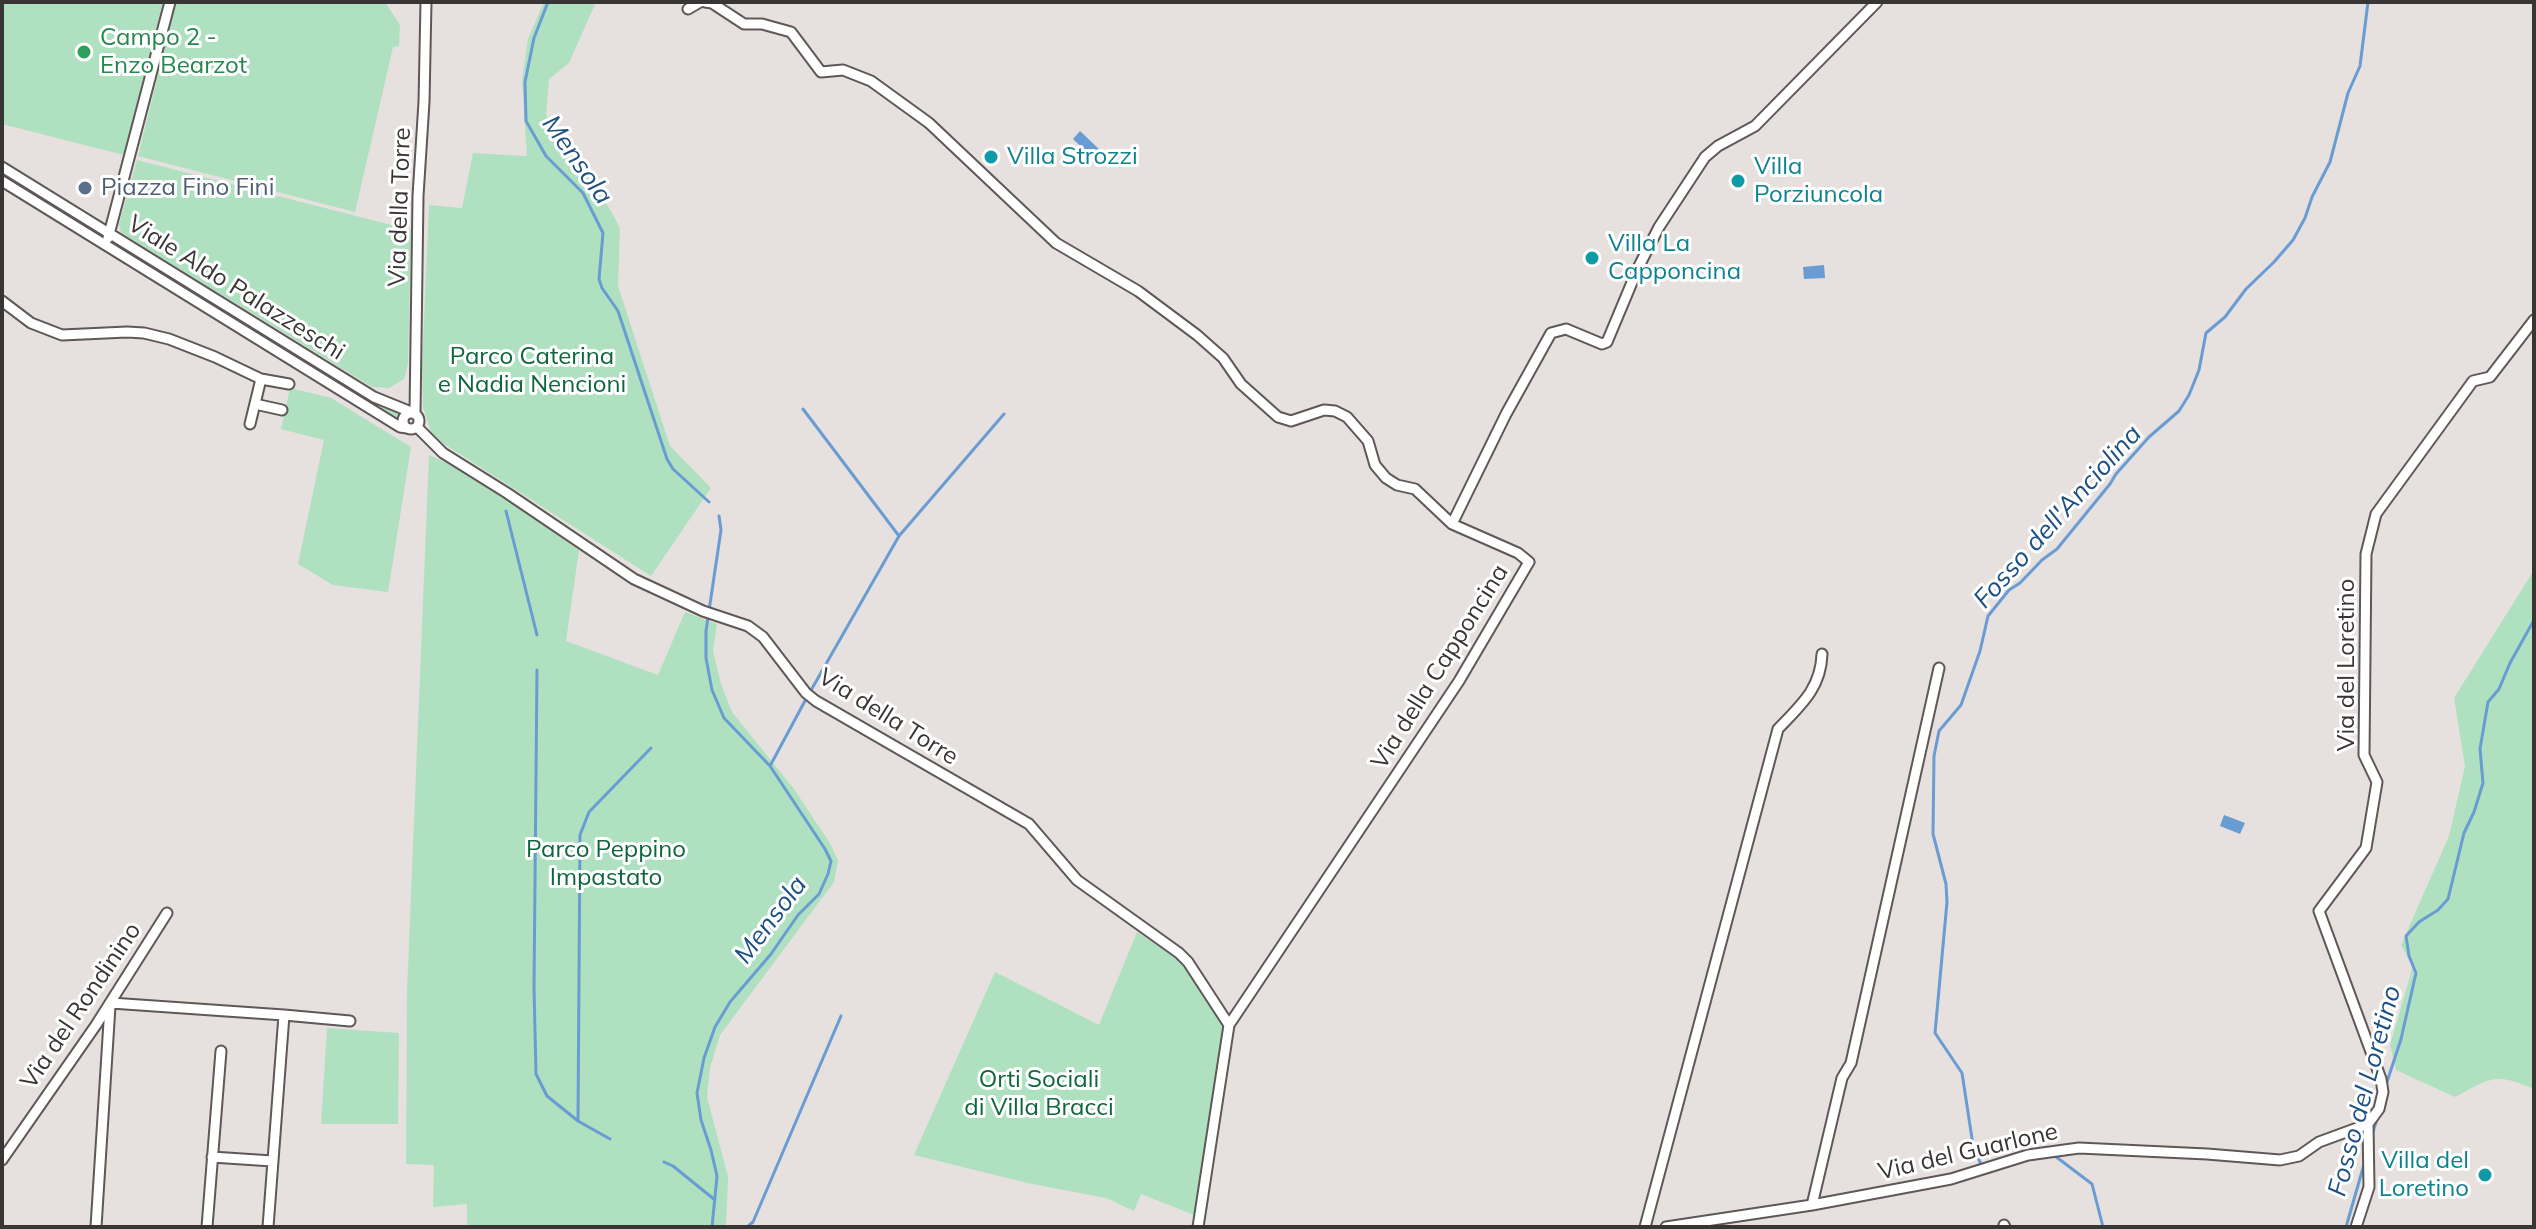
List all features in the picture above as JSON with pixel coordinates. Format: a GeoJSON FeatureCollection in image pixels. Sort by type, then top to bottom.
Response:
{"type":"FeatureCollection","features":[{"type":"Feature","properties":{"kind":"street"},"geometry":{"type":"LineString","coordinates":[[105,244],[111,234],[170,2]]}},
{"type":"Feature","properties":{"kind":"street","name":"Via della Torre"},"geometry":{"type":"LineString","coordinates":[[413,413],[426,2]]}},
{"type":"Feature","properties":{"kind":"street"},"geometry":{"type":"LineString","coordinates":[[688,9],[702,2],[712,3],[744,24],[762,24],[791,32],[821,72],[843,70],[871,81],[929,123],[1056,243],[1138,291],[1197,335],[1223,358],[1241,384],[1278,417],[1291,421],[1324,410],[1347,417],[1368,441],[1375,465],[1386,478],[1397,485],[1415,489],[1452,524],[1506,414],[1551,333],[1566,329],[1602,344],[1607,342],[1659,227],[1705,157],[1718,146],[1755,126],[1877,2]]}},
{"type":"Feature","properties":{"kind":"street","name":"Viale Aldo Palazzeschi"},"geometry":{"type":"LineString","coordinates":[[2,167],[374,397],[413,413]]}},
{"type":"Feature","properties":{"kind":"street","name":"Viale Aldo Palazzeschi"},"geometry":{"type":"LineString","coordinates":[[2,181],[346,395],[400,427],[412,428]]}},
{"type":"Feature","properties":{"kind":"street"},"geometry":{"type":"LineString","coordinates":[[2,301],[31,323],[62,335],[144,333],[215,357],[261,379],[289,384]]}},
{"type":"Feature","properties":{"kind":"street","name":"Via del Loretino"},"geometry":{"type":"LineString","coordinates":[[2356,1227],[2369,1187],[2368,1124],[2379,1109],[2383,1092],[2381,1079],[2319,911],[2366,848],[2377,782],[2364,755],[2366,554],[2376,514],[2384,502],[2473,381],[2490,377],[2534,320]]}},
{"type":"Feature","properties":{"kind":"street"},"geometry":{"type":"LineString","coordinates":[[250,424],[261,379]]}},
{"type":"Feature","properties":{"kind":"street"},"geometry":{"type":"LineString","coordinates":[[255,404],[282,410]]}},
{"type":"Feature","properties":{"kind":"street"},"geometry":{"type":"LineString","coordinates":[[413,413],[419,418],[412,428],[403,419],[406,414],[413,413]]}},
{"type":"Feature","properties":{"kind":"street","name":"Via della Torre"},"geometry":{"type":"LineString","coordinates":[[412,428],[443,453],[634,579],[756,631],[806,693],[824,706],[1029,824],[1077,880],[1188,962],[1229,1025]]}},
{"type":"Feature","properties":{"kind":"street","name":"Via della Capponcina"},"geometry":{"type":"LineString","coordinates":[[1229,1025],[1459,681],[1525,572],[1529,562],[1526,557],[1452,524]]}},
{"type":"Feature","properties":{"kind":"street"},"geometry":{"type":"LineString","coordinates":[[1645,1227],[1778,729],[1808,698],[1822,672],[1822,654]]}},
{"type":"Feature","properties":{"kind":"street"},"geometry":{"type":"LineString","coordinates":[[1812,1205],[1842,1078],[1851,1063],[1939,668]]}},
{"type":"Feature","properties":{"kind":"street","name":"Via del Rondinino"},"geometry":{"type":"LineString","coordinates":[[2,1160],[111,1003],[167,913]]}},
{"type":"Feature","properties":{"kind":"street"},"geometry":{"type":"LineString","coordinates":[[96,1227],[111,1003],[350,1021]]}},
{"type":"Feature","properties":{"kind":"street"},"geometry":{"type":"LineString","coordinates":[[268,1227],[284,1015]]}},
{"type":"Feature","properties":{"kind":"street"},"geometry":{"type":"LineString","coordinates":[[1198,1227],[1229,1025]]}},
{"type":"Feature","properties":{"kind":"street"},"geometry":{"type":"LineString","coordinates":[[207,1227],[221,1051]]}},
{"type":"Feature","properties":{"kind":"street","name":"Via del Guarlone"},"geometry":{"type":"LineString","coordinates":[[1666,1227],[1812,1205],[1951,1179],[2028,1155],[2079,1148],[2280,1160],[2299,1156],[2319,1142],[2368,1124]]}},
{"type":"Feature","properties":{"kind":"street"},"geometry":{"type":"LineString","coordinates":[[212,1157],[272,1161]]}},
{"type":"Feature","properties":{"kind":"green space","name":"Campo 2 - Enzo Bearzot"},"geometry":{"type":"Polygon","coordinates":[[[2,2],[163,2],[124,155],[2,124],[2,2]]]}},
{"type":"Feature","properties":{"kind":"green space"},"geometry":{"type":"Polygon","coordinates":[[[176,2],[385,2],[400,25],[399,46],[393,47],[355,212],[138,156],[176,2]]]}},
{"type":"Feature","properties":{"kind":"green space","name":"Parco Caterina e Nadia Nencioni"},"geometry":{"type":"Polygon","coordinates":[[[544,2],[596,2],[569,63],[549,79],[546,115],[620,228],[618,286],[670,446],[711,488],[651,576],[444,444],[431,432],[423,407],[429,205],[462,208],[473,153],[527,156],[522,81],[528,39],[544,2]]]}},
{"type":"Feature","properties":{"kind":"green space"},"geometry":{"type":"Polygon","coordinates":[[[137,160],[411,230],[408,364],[404,379],[389,388],[372,387],[121,233],[119,224],[137,160]]]}},
{"type":"Feature","properties":{"kind":"green space"},"geometry":{"type":"Polygon","coordinates":[[[2,173],[102,235],[103,237],[2,177],[2,173]]]}},
{"type":"Feature","properties":{"kind":"green space"},"geometry":{"type":"Polygon","coordinates":[[[115,246],[377,406],[401,414],[398,422],[115,246]]]}},
{"type":"Feature","properties":{"kind":"green space"},"geometry":{"type":"Polygon","coordinates":[[[290,388],[331,398],[411,447],[388,592],[333,585],[298,564],[324,440],[281,429],[290,388]]]}},
{"type":"Feature","properties":{"kind":"green space","name":"Parco Peppino Impastato"},"geometry":{"type":"Polygon","coordinates":[[[429,455],[461,469],[579,550],[566,641],[658,675],[685,612],[717,624],[713,651],[732,712],[794,789],[838,861],[834,882],[720,1035],[710,1068],[707,1097],[728,1177],[726,1227],[467,1227],[467,1204],[433,1207],[434,1165],[406,1164],[407,992],[429,455]]]}},
{"type":"Feature","properties":{"kind":"green space"},"geometry":{"type":"Polygon","coordinates":[[[2534,570],[2534,1089],[2501,1079],[2477,1085],[2455,1097],[2396,1070],[2390,1045],[2413,966],[2401,945],[2449,836],[2465,766],[2454,698],[2534,570]]]}},
{"type":"Feature","properties":{"kind":"green space","name":"Orti Sociali di Villa Bracci"},"geometry":{"type":"Polygon","coordinates":[[[1137,932],[1179,960],[1224,1027],[1194,1215],[1141,1194],[1134,1211],[1106,1198],[1027,1183],[914,1155],[995,972],[1099,1025],[1137,932]]]}},
{"type":"Feature","properties":{"kind":"green space"},"geometry":{"type":"Polygon","coordinates":[[[327,1028],[399,1033],[398,1124],[321,1124],[327,1028]]]}},
{"type":"Feature","properties":{"kind":"water"},"geometry":{"type":"Polygon","coordinates":[[[1080,131],[1101,151],[1093,158],[1073,139],[1080,131]]]}},
{"type":"Feature","properties":{"kind":"water"},"geometry":{"type":"Polygon","coordinates":[[[1824,265],[1825,278],[1804,279],[1803,267],[1824,265]]]}},
{"type":"Feature","properties":{"kind":"water"},"geometry":{"type":"Polygon","coordinates":[[[2224,815],[2245,823],[2240,834],[2220,826],[2224,815]]]}},
{"type":"Feature","properties":{"kind":"waterway","name":"Mensola"},"geometry":{"type":"LineString","coordinates":[[548,2],[534,38],[525,82],[526,121],[546,156],[583,193],[603,233],[599,279],[618,311],[667,459],[673,469],[709,502]]}},
{"type":"Feature","properties":{"kind":"waterway","name":"Fosso dell'Anciolina"},"geometry":{"type":"LineString","coordinates":[[1982,1167],[1973,1145],[1962,1073],[1935,1033],[1947,902],[1946,884],[1933,834],[1934,756],[1939,731],[1961,705],[1980,651],[1988,616],[2009,590],[2057,549],[2116,474],[2149,437],[2179,411],[2199,370],[2206,333],[2225,317],[2246,289],[2293,240],[2330,162],[2348,93],[2360,66],[2368,2]]}},
{"type":"Feature","properties":{"kind":"waterway"},"geometry":{"type":"LineString","coordinates":[[803,409],[899,536]]}},
{"type":"Feature","properties":{"kind":"waterway"},"geometry":{"type":"LineString","coordinates":[[810,692],[899,536],[1004,414]]}},
{"type":"Feature","properties":{"kind":"waterway"},"geometry":{"type":"LineString","coordinates":[[506,511],[537,635]]}},
{"type":"Feature","properties":{"kind":"waterway","name":"Mensola"},"geometry":{"type":"LineString","coordinates":[[712,1227],[717,1176],[701,1120],[697,1093],[704,1058],[715,1027],[730,1002],[771,954],[798,915],[819,894],[831,861],[770,766],[724,718],[712,690],[706,658],[706,631],[721,530],[719,516]]}},
{"type":"Feature","properties":{"kind":"waterway","name":"Fosso del Loretino"},"geometry":{"type":"LineString","coordinates":[[2386,1085],[2401,1039],[2416,973],[2406,936],[2448,899],[2464,833],[2483,783],[2480,749],[2488,702],[2499,689],[2534,620]]}},
{"type":"Feature","properties":{"kind":"waterway"},"geometry":{"type":"LineString","coordinates":[[537,670],[536,1074],[547,1096],[578,1121],[610,1139]]}},
{"type":"Feature","properties":{"kind":"waterway"},"geometry":{"type":"LineString","coordinates":[[770,766],[806,699]]}},
{"type":"Feature","properties":{"kind":"waterway"},"geometry":{"type":"LineString","coordinates":[[578,1121],[580,835],[589,812],[651,748]]}},
{"type":"Feature","properties":{"kind":"waterway"},"geometry":{"type":"LineString","coordinates":[[747,1227],[753,1222],[841,1016]]}},
{"type":"Feature","properties":{"kind":"waterway","name":"Fosso del Loretino"},"geometry":{"type":"LineString","coordinates":[[2372,1135],[2377,1119]]}},
{"type":"Feature","properties":{"kind":"waterway","name":"Fosso dell'Anciolina"},"geometry":{"type":"LineString","coordinates":[[2055,1156],[2092,1184],[2103,1227]]}},
{"type":"Feature","properties":{"kind":"waterway","name":"Fosso del Loretino"},"geometry":{"type":"LineString","coordinates":[[2346,1227],[2365,1161]]}},
{"type":"Feature","properties":{"kind":"waterway"},"geometry":{"type":"LineString","coordinates":[[664,1162],[715,1200]]}},
{"type":"Feature","properties":{"kind":"place","name":"Campo 2 - Enzo Bearzot"},"geometry":{"type":"Point","coordinates":[84,52]}},
{"type":"Feature","properties":{"kind":"place","name":"Villa Strozzi"},"geometry":{"type":"Point","coordinates":[991,157]}},
{"type":"Feature","properties":{"kind":"place","name":"Villa Porziuncola"},"geometry":{"type":"Point","coordinates":[1738,181]}},
{"type":"Feature","properties":{"kind":"place","name":"Piazza Fino Fini"},"geometry":{"type":"Point","coordinates":[85,188]}},
{"type":"Feature","properties":{"kind":"place","name":"Villa La Capponcina"},"geometry":{"type":"Point","coordinates":[1592,258]}},
{"type":"Feature","properties":{"kind":"place","name":"Villa del Loretino"},"geometry":{"type":"Point","coordinates":[2485,1175]}}]}
